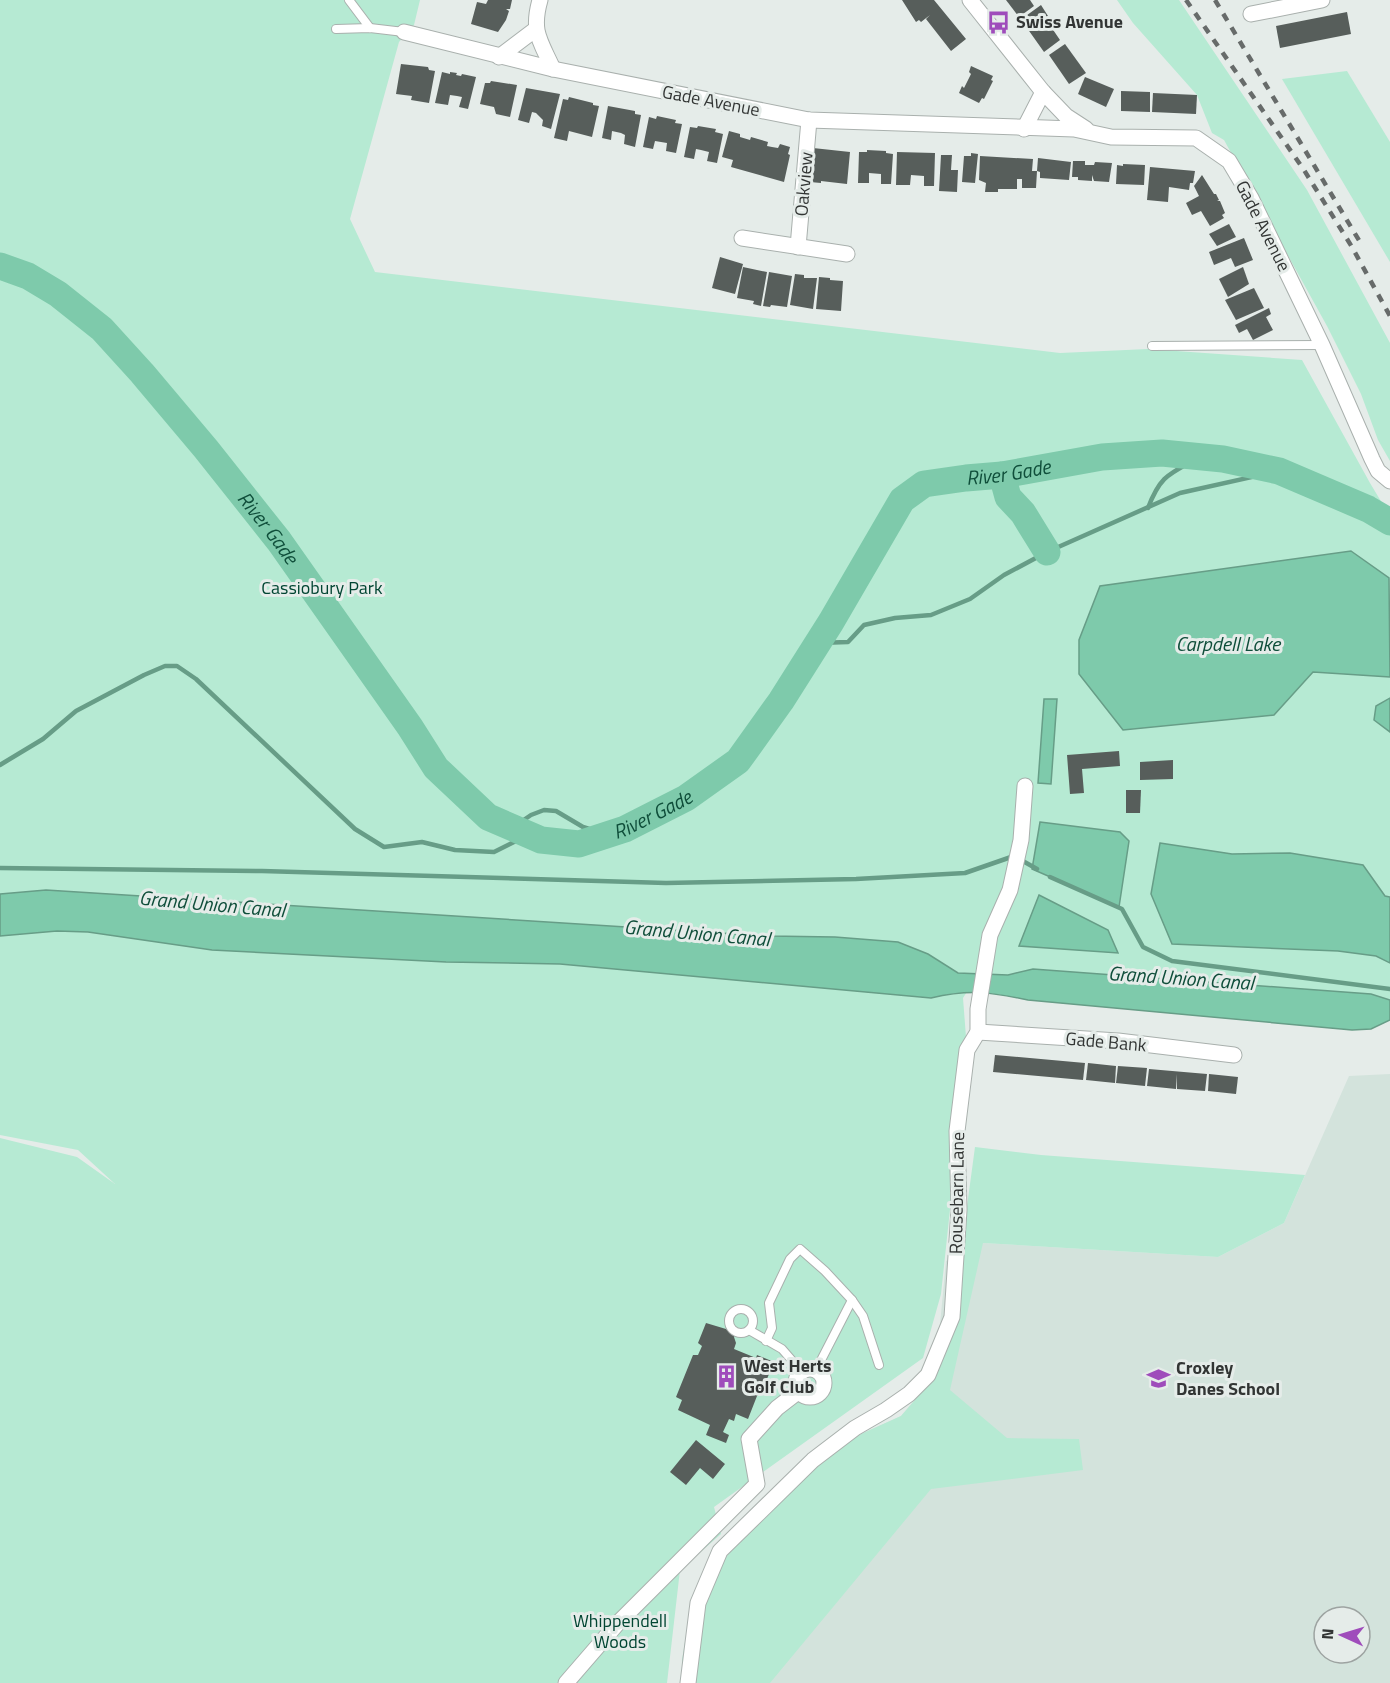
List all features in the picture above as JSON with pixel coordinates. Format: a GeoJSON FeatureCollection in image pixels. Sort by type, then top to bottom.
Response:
{"type":"FeatureCollection","features":[{"type":"Feature","properties":{"kind":"street"},"geometry":{"type":"LineString","coordinates":[[540,0],[536,15],[536,29],[553,69]]}},
{"type":"Feature","properties":{"kind":"street"},"geometry":{"type":"LineString","coordinates":[[970,0],[1043,92],[1066,116],[1092,132]]}},
{"type":"Feature","properties":{"kind":"street"},"geometry":{"type":"LineString","coordinates":[[1251,14],[1312,1]]}},
{"type":"Feature","properties":{"kind":"street"},"geometry":{"type":"LineString","coordinates":[[499,57],[536,29]]}},
{"type":"Feature","properties":{"kind":"street","name":"Gade Avenue"},"geometry":{"type":"LineString","coordinates":[[404,32],[553,69],[810,120],[1074,129],[1111,137],[1196,138],[1229,161],[1251,198],[1322,345],[1372,459],[1378,471],[1390,482]]}},
{"type":"Feature","properties":{"kind":"street"},"geometry":{"type":"LineString","coordinates":[[1024,129],[1043,92]]}},
{"type":"Feature","properties":{"kind":"street","name":"Oakview"},"geometry":{"type":"LineString","coordinates":[[798,247],[810,120]]}},
{"type":"Feature","properties":{"kind":"street"},"geometry":{"type":"LineString","coordinates":[[742,238],[847,254]]}},
{"type":"Feature","properties":{"kind":"street","name":"Rousebarn Lane"},"geometry":{"type":"LineString","coordinates":[[688,1683],[698,1603],[720,1551],[813,1460],[855,1428],[909,1394],[928,1375],[952,1317],[959,1210],[957,1131],[968,1050],[978,1032],[978,1009],[990,935],[1010,890],[1015,868],[1025,786]]}},
{"type":"Feature","properties":{"kind":"street","name":"Gade Bank"},"geometry":{"type":"LineString","coordinates":[[978,1032],[1118,1041],[1234,1055]]}},
{"type":"Feature","properties":{"kind":"street"},"geometry":{"type":"LineString","coordinates":[[809,1371],[823,1376],[824,1385],[811,1396],[802,1394],[797,1382],[809,1371]]}},
{"type":"Feature","properties":{"kind":"street"},"geometry":{"type":"LineString","coordinates":[[566,1683],[617,1624],[756,1484],[749,1440],[777,1408],[799,1390]]}},
{"type":"Feature","properties":{"kind":"lane"},"geometry":{"type":"LineString","coordinates":[[349,0],[370,28]]}},
{"type":"Feature","properties":{"kind":"lane"},"geometry":{"type":"LineString","coordinates":[[336,29],[370,28],[404,32]]}},
{"type":"Feature","properties":{"kind":"lane"},"geometry":{"type":"LineString","coordinates":[[1152,346],[1322,345]]}},
{"type":"Feature","properties":{"kind":"lane"},"geometry":{"type":"LineString","coordinates":[[766,1341],[772,1328],[769,1303],[790,1258],[800,1250],[825,1271],[852,1300],[863,1316],[879,1365]]}},
{"type":"Feature","properties":{"kind":"lane"},"geometry":{"type":"LineString","coordinates":[[748,1330],[782,1349],[809,1371],[852,1300]]}},
{"type":"Feature","properties":{"kind":"shaded area","name":"Croxley Danes School"},"geometry":{"type":"Polygon","coordinates":[[[1390,1074],[1390,1683],[683,1683],[682,1660],[861,1434],[901,1416],[920,1394],[939,1335],[946,1261],[983,1243],[1218,1257],[1284,1223],[1349,1076],[1390,1074]]]}},
{"type":"Feature","properties":{"kind":"green space"},"geometry":{"type":"Polygon","coordinates":[[[0,0],[420,0],[414,25],[399,42],[350,219],[375,272],[1060,353],[1148,349],[1302,360],[1370,483],[1382,503],[1390,507],[1390,1000],[1371,994],[1033,969],[1008,975],[978,974],[963,998],[967,1050],[941,1294],[923,1358],[714,1507],[721,1534],[680,1570],[667,1683],[0,1683],[0,1138],[77,1157],[115,1184],[78,1150],[0,1135],[0,0]]]}},
{"type":"Feature","properties":{"kind":"green space"},"geometry":{"type":"Polygon","coordinates":[[[1117,0],[1179,0],[1307,190],[1390,343],[1390,461],[1378,440],[1361,394],[1327,326],[1224,140],[1212,133],[1197,95],[1133,23],[1117,0]]]}},
{"type":"Feature","properties":{"kind":"green space"},"geometry":{"type":"Polygon","coordinates":[[[1347,71],[1390,142],[1390,262],[1282,79],[1347,71]]]}},
{"type":"Feature","properties":{"kind":"green space"},"geometry":{"type":"Polygon","coordinates":[[[975,1147],[1041,1155],[1305,1175],[1284,1223],[1218,1257],[983,1243],[950,1390],[1007,1438],[1079,1439],[1083,1470],[931,1489],[770,1683],[683,1683],[682,1660],[689,1618],[703,1587],[732,1549],[824,1459],[861,1434],[901,1416],[920,1394],[958,1273],[975,1147]]]}},
{"type":"Feature","properties":{"kind":"water","name":"Carpdell Lake"},"geometry":{"type":"Polygon","coordinates":[[[1351,551],[1389,578],[1390,677],[1313,672],[1274,715],[1123,730],[1079,674],[1079,640],[1100,586],[1351,551]]]}},
{"type":"Feature","properties":{"kind":"water"},"geometry":{"type":"Polygon","coordinates":[[[1390,698],[1390,732],[1374,720],[1376,706],[1390,698]]]}},
{"type":"Feature","properties":{"kind":"water"},"geometry":{"type":"Polygon","coordinates":[[[1044,699],[1057,699],[1051,784],[1038,783],[1044,699]]]}},
{"type":"Feature","properties":{"kind":"water"},"geometry":{"type":"Polygon","coordinates":[[[1040,822],[1120,832],[1129,841],[1119,907],[1032,869],[1040,822]]]}},
{"type":"Feature","properties":{"kind":"water"},"geometry":{"type":"Polygon","coordinates":[[[1160,843],[1232,854],[1290,853],[1363,865],[1385,896],[1390,897],[1390,963],[1376,956],[1338,951],[1172,944],[1151,894],[1160,843]]]}},
{"type":"Feature","properties":{"kind":"water","name":"Grand Union Canal"},"geometry":{"type":"Polygon","coordinates":[[[46,890],[769,936],[835,937],[898,942],[928,954],[958,973],[1008,975],[1033,969],[1371,994],[1390,1000],[1390,1020],[1371,1029],[1352,1030],[1028,1000],[980,993],[957,993],[931,998],[560,964],[446,962],[212,950],[88,932],[57,931],[0,936],[0,894],[46,890]]]}},
{"type":"Feature","properties":{"kind":"water"},"geometry":{"type":"Polygon","coordinates":[[[1039,895],[1108,930],[1118,953],[1019,946],[1039,895]]]}},
{"type":"Feature","properties":{"kind":"building"},"geometry":{"type":"Polygon","coordinates":[[[488,0],[512,0],[510,9],[506,9],[509,11],[506,20],[498,32],[471,24],[477,2],[486,4],[488,0]]]}},
{"type":"Feature","properties":{"kind":"building"},"geometry":{"type":"Polygon","coordinates":[[[902,0],[934,0],[966,39],[951,51],[926,19],[930,15],[921,22],[919,20],[916,22],[902,0]]]}},
{"type":"Feature","properties":{"kind":"building"},"geometry":{"type":"Polygon","coordinates":[[[1006,0],[1030,0],[1034,6],[1019,17],[1006,0]]]}},
{"type":"Feature","properties":{"kind":"building"},"geometry":{"type":"Polygon","coordinates":[[[1041,5],[1048,16],[1045,18],[1060,40],[1044,52],[1027,28],[1029,27],[1023,18],[1041,5]]]}},
{"type":"Feature","properties":{"kind":"building"},"geometry":{"type":"Polygon","coordinates":[[[1347,12],[1351,34],[1280,48],[1276,26],[1347,12]]]}},
{"type":"Feature","properties":{"kind":"building"},"geometry":{"type":"Polygon","coordinates":[[[1065,44],[1086,73],[1069,84],[1049,55],[1065,44]]]}},
{"type":"Feature","properties":{"kind":"building"},"geometry":{"type":"Polygon","coordinates":[[[401,64],[428,67],[429,70],[435,71],[429,103],[411,100],[412,96],[396,94],[401,64]]]}},
{"type":"Feature","properties":{"kind":"building"},"geometry":{"type":"Polygon","coordinates":[[[971,66],[993,76],[991,80],[993,81],[984,99],[982,98],[979,103],[959,93],[971,74],[969,72],[971,66]]]}},
{"type":"Feature","properties":{"kind":"building"},"geometry":{"type":"Polygon","coordinates":[[[442,72],[476,77],[468,109],[459,107],[462,97],[457,96],[450,95],[448,105],[435,103],[442,72]]]}},
{"type":"Feature","properties":{"kind":"building"},"geometry":{"type":"Polygon","coordinates":[[[1085,77],[1114,89],[1106,107],[1078,94],[1085,77]]]}},
{"type":"Feature","properties":{"kind":"building"},"geometry":{"type":"Polygon","coordinates":[[[491,81],[517,85],[510,117],[496,114],[494,107],[480,104],[485,83],[491,81]]]}},
{"type":"Feature","properties":{"kind":"building"},"geometry":{"type":"Polygon","coordinates":[[[526,88],[560,94],[551,129],[542,126],[543,120],[536,113],[532,112],[529,123],[518,120],[526,88]]]}},
{"type":"Feature","properties":{"kind":"building"},"geometry":{"type":"Polygon","coordinates":[[[1121,91],[1150,92],[1150,112],[1121,111],[1121,91]]]}},
{"type":"Feature","properties":{"kind":"building"},"geometry":{"type":"Polygon","coordinates":[[[1153,93],[1197,95],[1196,114],[1152,112],[1153,93]]]}},
{"type":"Feature","properties":{"kind":"building"},"geometry":{"type":"Polygon","coordinates":[[[569,97],[599,106],[592,137],[569,131],[567,141],[554,138],[563,99],[568,100],[569,97]]]}},
{"type":"Feature","properties":{"kind":"building"},"geometry":{"type":"Polygon","coordinates":[[[608,106],[635,111],[635,114],[641,115],[635,147],[624,144],[625,135],[621,133],[612,131],[611,140],[602,138],[608,106]]]}},
{"type":"Feature","properties":{"kind":"building"},"geometry":{"type":"Polygon","coordinates":[[[657,116],[676,120],[675,123],[682,124],[676,153],[666,151],[667,143],[655,141],[653,149],[643,147],[649,117],[656,119],[657,116]]]}},
{"type":"Feature","properties":{"kind":"building"},"geometry":{"type":"Polygon","coordinates":[[[698,126],[716,129],[715,132],[723,134],[717,163],[707,161],[709,152],[696,149],[694,159],[684,157],[690,127],[697,128],[698,126]]]}},
{"type":"Feature","properties":{"kind":"building"},"geometry":{"type":"Polygon","coordinates":[[[729,131],[750,140],[751,137],[768,142],[767,146],[778,148],[780,144],[790,147],[784,182],[731,167],[733,160],[722,157],[729,131]]]}},
{"type":"Feature","properties":{"kind":"building"},"geometry":{"type":"Polygon","coordinates":[[[813,148],[850,152],[847,184],[810,182],[813,148]]]}},
{"type":"Feature","properties":{"kind":"building"},"geometry":{"type":"Polygon","coordinates":[[[867,150],[886,151],[886,153],[893,154],[891,184],[881,184],[881,174],[869,173],[869,183],[858,183],[859,152],[867,152],[867,150]]]}},
{"type":"Feature","properties":{"kind":"building"},"geometry":{"type":"Polygon","coordinates":[[[897,152],[935,153],[934,186],[924,186],[924,176],[911,175],[910,185],[896,185],[897,152]]]}},
{"type":"Feature","properties":{"kind":"building"},"geometry":{"type":"Polygon","coordinates":[[[971,153],[978,154],[975,183],[962,182],[964,156],[971,156],[971,153]]]}},
{"type":"Feature","properties":{"kind":"building"},"geometry":{"type":"Polygon","coordinates":[[[941,155],[952,155],[951,170],[958,170],[957,192],[939,191],[941,155]]]}},
{"type":"Feature","properties":{"kind":"building"},"geometry":{"type":"Polygon","coordinates":[[[980,156],[1033,159],[1032,171],[1037,171],[1036,188],[1022,188],[1022,179],[1017,179],[1017,189],[985,192],[986,183],[979,180],[980,156]]]}},
{"type":"Feature","properties":{"kind":"building"},"geometry":{"type":"Polygon","coordinates":[[[1038,158],[1071,162],[1069,180],[1040,178],[1040,172],[1037,171],[1038,158]]]}},
{"type":"Feature","properties":{"kind":"building"},"geometry":{"type":"Polygon","coordinates":[[[1073,161],[1085,161],[1085,165],[1094,165],[1095,162],[1112,163],[1109,182],[1094,181],[1092,175],[1092,181],[1072,177],[1073,161]]]}},
{"type":"Feature","properties":{"kind":"building"},"geometry":{"type":"Polygon","coordinates":[[[1123,164],[1145,165],[1144,185],[1116,184],[1117,165],[1123,166],[1123,164]]]}},
{"type":"Feature","properties":{"kind":"building"},"geometry":{"type":"Polygon","coordinates":[[[1150,167],[1195,171],[1193,183],[1190,183],[1189,190],[1169,187],[1168,202],[1147,200],[1150,167]]]}},
{"type":"Feature","properties":{"kind":"building"},"geometry":{"type":"Polygon","coordinates":[[[1202,175],[1216,194],[1219,200],[1217,201],[1220,201],[1225,213],[1222,215],[1224,218],[1210,226],[1201,211],[1192,215],[1186,203],[1199,196],[1194,186],[1202,175]]]}},
{"type":"Feature","properties":{"kind":"building"},"geometry":{"type":"Polygon","coordinates":[[[1229,224],[1236,237],[1217,246],[1209,234],[1229,224]]]}},
{"type":"Feature","properties":{"kind":"building"},"geometry":{"type":"Polygon","coordinates":[[[1244,238],[1253,260],[1235,267],[1231,258],[1214,265],[1209,252],[1244,238]]]}},
{"type":"Feature","properties":{"kind":"building"},"geometry":{"type":"Polygon","coordinates":[[[720,257],[743,264],[735,294],[712,288],[720,257]]]}},
{"type":"Feature","properties":{"kind":"building"},"geometry":{"type":"Polygon","coordinates":[[[743,267],[767,272],[761,306],[753,304],[754,301],[737,298],[743,267]]]}},
{"type":"Feature","properties":{"kind":"building"},"geometry":{"type":"Polygon","coordinates":[[[1243,267],[1249,284],[1228,297],[1219,279],[1243,267]]]}},
{"type":"Feature","properties":{"kind":"building"},"geometry":{"type":"Polygon","coordinates":[[[769,272],[792,276],[787,307],[763,306],[769,272]]]}},
{"type":"Feature","properties":{"kind":"building"},"geometry":{"type":"Polygon","coordinates":[[[795,274],[804,275],[804,278],[817,278],[813,309],[790,305],[795,274]]]}},
{"type":"Feature","properties":{"kind":"building"},"geometry":{"type":"Polygon","coordinates":[[[819,277],[843,281],[841,311],[816,309],[819,277]]]}},
{"type":"Feature","properties":{"kind":"building"},"geometry":{"type":"Polygon","coordinates":[[[1254,288],[1264,308],[1236,320],[1225,300],[1254,288]]]}},
{"type":"Feature","properties":{"kind":"building"},"geometry":{"type":"Polygon","coordinates":[[[1269,308],[1271,314],[1266,317],[1273,330],[1253,340],[1247,329],[1239,333],[1235,325],[1269,308]]]}},
{"type":"Feature","properties":{"kind":"building"},"geometry":{"type":"Polygon","coordinates":[[[1119,751],[1120,766],[1082,769],[1084,793],[1070,794],[1067,755],[1119,751]]]}},
{"type":"Feature","properties":{"kind":"building"},"geometry":{"type":"Polygon","coordinates":[[[1173,760],[1173,779],[1140,780],[1140,762],[1173,760]]]}},
{"type":"Feature","properties":{"kind":"building"},"geometry":{"type":"Polygon","coordinates":[[[1126,790],[1141,790],[1140,813],[1126,813],[1126,790]]]}},
{"type":"Feature","properties":{"kind":"building"},"geometry":{"type":"Polygon","coordinates":[[[995,1055],[1085,1063],[1083,1080],[993,1072],[995,1055]]]}},
{"type":"Feature","properties":{"kind":"building"},"geometry":{"type":"Polygon","coordinates":[[[1088,1063],[1116,1066],[1115,1083],[1086,1080],[1088,1063]]]}},
{"type":"Feature","properties":{"kind":"building"},"geometry":{"type":"Polygon","coordinates":[[[1118,1066],[1147,1068],[1145,1086],[1116,1083],[1118,1066]]]}},
{"type":"Feature","properties":{"kind":"building"},"geometry":{"type":"Polygon","coordinates":[[[1149,1069],[1207,1074],[1205,1091],[1177,1089],[1177,1074],[1176,1089],[1147,1086],[1149,1069]]]}},
{"type":"Feature","properties":{"kind":"building"},"geometry":{"type":"Polygon","coordinates":[[[1209,1074],[1238,1077],[1236,1094],[1208,1091],[1209,1074]]]}},
{"type":"Feature","properties":{"kind":"building","name":"West Herts Golf Club"},"geometry":{"type":"Polygon","coordinates":[[[706,1323],[736,1332],[734,1349],[774,1362],[748,1419],[736,1414],[734,1421],[729,1419],[723,1432],[729,1435],[726,1443],[706,1435],[710,1425],[678,1410],[682,1400],[676,1397],[693,1355],[698,1355],[702,1346],[698,1343],[706,1323]]]}},
{"type":"Feature","properties":{"kind":"building"},"geometry":{"type":"Polygon","coordinates":[[[696,1440],[725,1464],[713,1479],[700,1468],[686,1485],[670,1472],[696,1440]]]}},
{"type":"Feature","properties":{"kind":"waterway","name":"River Gade"},"geometry":{"type":"LineString","coordinates":[[0,266],[28,276],[58,294],[102,329],[206,449],[279,541],[410,727],[436,768],[488,817],[541,840],[579,844],[625,829],[686,798],[738,761],[781,701],[831,622],[902,500],[924,484],[1002,475],[1102,457],[1162,453],[1223,459],[1279,471],[1368,509],[1390,522]]}},
{"type":"Feature","properties":{"kind":"waterway"},"geometry":{"type":"LineString","coordinates":[[1148,508],[1162,481],[1200,457]]}},
{"type":"Feature","properties":{"kind":"waterway"},"geometry":{"type":"LineString","coordinates":[[818,643],[848,642],[864,625],[895,618],[931,615],[970,599],[1004,575],[1047,552],[1180,493],[1279,471]]}},
{"type":"Feature","properties":{"kind":"waterway"},"geometry":{"type":"LineString","coordinates":[[1002,475],[1008,497],[1023,513],[1047,552]]}},
{"type":"Feature","properties":{"kind":"waterway"},"geometry":{"type":"LineString","coordinates":[[0,765],[43,739],[76,711],[144,675],[165,666],[177,666],[196,679],[355,829],[384,847],[422,842],[455,850],[494,852],[528,835]]}},
{"type":"Feature","properties":{"kind":"waterway"},"geometry":{"type":"LineString","coordinates":[[512,828],[531,815],[544,810],[556,811],[583,827],[608,835]]}},
{"type":"Feature","properties":{"kind":"waterway"},"geometry":{"type":"LineString","coordinates":[[0,868],[262,871],[666,883],[856,879],[965,873],[1014,856],[1037,869]]}},
{"type":"Feature","properties":{"kind":"waterway","name":"Grand Union Canal"},"geometry":{"type":"LineString","coordinates":[[1050,877],[1122,909],[1143,947],[1172,961],[1390,989]]}},
{"type":"Feature","properties":{"kind":"railway"},"geometry":{"type":"LineString","coordinates":[[1186,0],[1304,170],[1352,247],[1390,316]]}},
{"type":"Feature","properties":{"kind":"railway"},"geometry":{"type":"LineString","coordinates":[[1215,0],[1360,242]]}},
{"type":"Feature","properties":{"kind":"place","name":"Swiss Avenue"},"geometry":{"type":"Point","coordinates":[998,22]}},
{"type":"Feature","properties":{"kind":"place","name":"West Herts Golf Club"},"geometry":{"type":"Point","coordinates":[726,1376]}},
{"type":"Feature","properties":{"kind":"place","name":"Croxley Danes School"},"geometry":{"type":"Point","coordinates":[1158,1378]}},
{"type":"Feature","properties":{"kind":"park label","name":"Cassiobury Park"},"geometry":{"type":"Point","coordinates":[322,588]}},
{"type":"Feature","properties":{"kind":"park label","name":"Whippendell Woods"},"geometry":{"type":"Point","coordinates":[620,1631]}}]}
